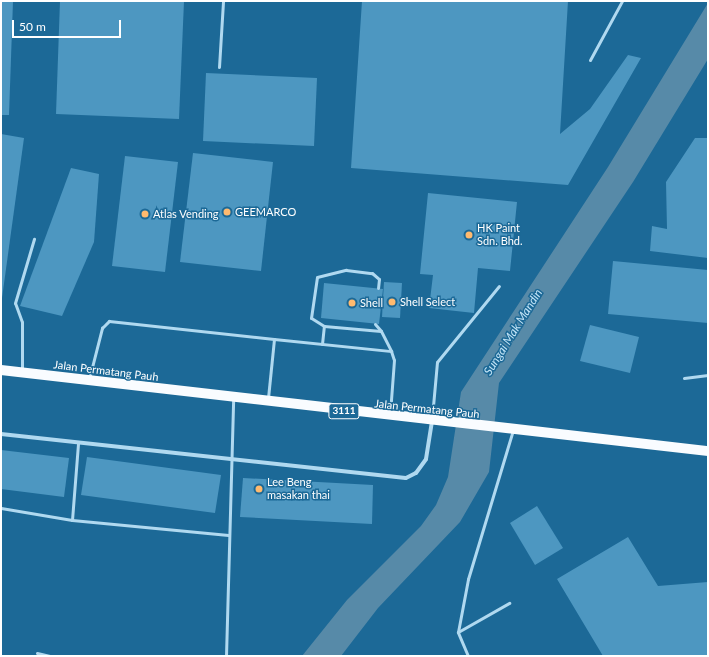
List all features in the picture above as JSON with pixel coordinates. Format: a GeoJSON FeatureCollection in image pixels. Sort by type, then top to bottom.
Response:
{"type":"FeatureCollection","features":[{"type":"Feature","properties":{"kind":"main road","name":"Jalan Permatang Pauh"},"geometry":{"type":"LineString","coordinates":[[1,370],[455,424],[708,451]]}},
{"type":"Feature","properties":{"kind":"street"},"geometry":{"type":"LineString","coordinates":[[1,434],[230,461],[406,478],[416,472],[426,459],[432,421]]}},
{"type":"Feature","properties":{"kind":"lane"},"geometry":{"type":"LineString","coordinates":[[219,67],[223,1]]}},
{"type":"Feature","properties":{"kind":"lane"},"geometry":{"type":"LineString","coordinates":[[590,60],[622,1]]}},
{"type":"Feature","properties":{"kind":"lane"},"geometry":{"type":"LineString","coordinates":[[22,373],[22,322],[15,303],[34,239]]}},
{"type":"Feature","properties":{"kind":"lane"},"geometry":{"type":"LineString","coordinates":[[378,288],[379,279],[372,273],[346,270],[317,277],[311,318],[324,326],[381,331]]}},
{"type":"Feature","properties":{"kind":"lane"},"geometry":{"type":"LineString","coordinates":[[432,421],[437,362],[499,286]]}},
{"type":"Feature","properties":{"kind":"lane"},"geometry":{"type":"LineString","coordinates":[[89,381],[102,328],[109,321],[391,351]]}},
{"type":"Feature","properties":{"kind":"lane"},"geometry":{"type":"LineString","coordinates":[[375,324],[381,331],[394,360],[390,416]]}},
{"type":"Feature","properties":{"kind":"lane"},"geometry":{"type":"LineString","coordinates":[[322,344],[324,326]]}},
{"type":"Feature","properties":{"kind":"lane"},"geometry":{"type":"LineString","coordinates":[[268,402],[274,339]]}},
{"type":"Feature","properties":{"kind":"lane"},"geometry":{"type":"LineString","coordinates":[[684,378],[708,375]]}},
{"type":"Feature","properties":{"kind":"lane"},"geometry":{"type":"LineString","coordinates":[[226,656],[230,461],[233,398]]}},
{"type":"Feature","properties":{"kind":"lane"},"geometry":{"type":"LineString","coordinates":[[468,656],[458,632],[468,579],[509,430]]}},
{"type":"Feature","properties":{"kind":"lane"},"geometry":{"type":"LineString","coordinates":[[72,520],[78,443]]}},
{"type":"Feature","properties":{"kind":"lane"},"geometry":{"type":"LineString","coordinates":[[1,508],[72,520],[228,535]]}},
{"type":"Feature","properties":{"kind":"lane"},"geometry":{"type":"LineString","coordinates":[[458,632],[509,603]]}},
{"type":"Feature","properties":{"kind":"lane"},"geometry":{"type":"LineString","coordinates":[[37,653],[50,656]]}},
{"type":"Feature","properties":{"kind":"water","name":"Sungai Mak Mandin"},"geometry":{"type":"Polygon","coordinates":[[[708,3],[708,59],[633,182],[499,383],[489,472],[460,522],[378,608],[341,656],[302,656],[347,600],[421,526],[436,505],[448,477],[461,392],[608,167],[708,3]]]}},
{"type":"Feature","properties":{"kind":"building"},"geometry":{"type":"Polygon","coordinates":[[[1,1],[13,1],[9,115],[1,115],[1,1]]]}},
{"type":"Feature","properties":{"kind":"building"},"geometry":{"type":"Polygon","coordinates":[[[60,1],[184,1],[179,119],[56,114],[60,1]]]}},
{"type":"Feature","properties":{"kind":"building"},"geometry":{"type":"Polygon","coordinates":[[[362,1],[568,1],[560,134],[590,109],[628,55],[641,58],[568,185],[351,168],[362,1]]]}},
{"type":"Feature","properties":{"kind":"building"},"geometry":{"type":"Polygon","coordinates":[[[206,73],[317,78],[314,146],[203,141],[206,73]]]}},
{"type":"Feature","properties":{"kind":"building"},"geometry":{"type":"Polygon","coordinates":[[[1,134],[24,138],[2,298],[1,298],[1,134]]]}},
{"type":"Feature","properties":{"kind":"building"},"geometry":{"type":"Polygon","coordinates":[[[695,138],[708,138],[708,258],[650,251],[652,226],[667,229],[666,182],[695,138]]]}},
{"type":"Feature","properties":{"kind":"building","name":"GEEMARCO"},"geometry":{"type":"Polygon","coordinates":[[[193,153],[273,162],[261,271],[180,262],[193,153]]]}},
{"type":"Feature","properties":{"kind":"building","name":"Atlas Vending"},"geometry":{"type":"Polygon","coordinates":[[[125,156],[178,162],[165,272],[112,266],[125,156]]]}},
{"type":"Feature","properties":{"kind":"building"},"geometry":{"type":"Polygon","coordinates":[[[71,168],[99,174],[94,242],[62,316],[20,306],[71,168]]]}},
{"type":"Feature","properties":{"kind":"building","name":"HK Paint Sdn. Bhd."},"geometry":{"type":"Polygon","coordinates":[[[428,193],[517,202],[510,271],[478,268],[474,313],[429,308],[433,275],[420,274],[428,193]]]}},
{"type":"Feature","properties":{"kind":"building"},"geometry":{"type":"Polygon","coordinates":[[[613,261],[708,270],[708,323],[608,314],[613,261]]]}},
{"type":"Feature","properties":{"kind":"building","name":"Shell Select"},"geometry":{"type":"Polygon","coordinates":[[[384,282],[402,283],[400,318],[382,317],[384,282]]]}},
{"type":"Feature","properties":{"kind":"building","name":"Shell"},"geometry":{"type":"Polygon","coordinates":[[[324,283],[383,289],[379,324],[321,318],[324,283]]]}},
{"type":"Feature","properties":{"kind":"building"},"geometry":{"type":"Polygon","coordinates":[[[590,325],[639,337],[630,373],[580,361],[590,325]]]}},
{"type":"Feature","properties":{"kind":"building"},"geometry":{"type":"Polygon","coordinates":[[[1,450],[69,458],[64,497],[1,489],[1,450]]]}},
{"type":"Feature","properties":{"kind":"building"},"geometry":{"type":"Polygon","coordinates":[[[87,457],[221,475],[215,513],[81,495],[87,457]]]}},
{"type":"Feature","properties":{"kind":"building"},"geometry":{"type":"Polygon","coordinates":[[[243,478],[373,485],[372,524],[240,517],[243,478]]]}},
{"type":"Feature","properties":{"kind":"building"},"geometry":{"type":"Polygon","coordinates":[[[537,506],[563,548],[535,565],[510,523],[537,506]]]}},
{"type":"Feature","properties":{"kind":"building"},"geometry":{"type":"Polygon","coordinates":[[[628,537],[658,586],[708,582],[708,656],[603,656],[557,579],[628,537]]]}},
{"type":"Feature","properties":{"kind":"place","name":"GEEMARCO"},"geometry":{"type":"Point","coordinates":[227,212]}},
{"type":"Feature","properties":{"kind":"place","name":"Atlas Vending"},"geometry":{"type":"Point","coordinates":[145,214]}},
{"type":"Feature","properties":{"kind":"place","name":"HK Paint Sdn. Bhd."},"geometry":{"type":"Point","coordinates":[469,235]}},
{"type":"Feature","properties":{"kind":"place","name":"Shell Select"},"geometry":{"type":"Point","coordinates":[392,302]}},
{"type":"Feature","properties":{"kind":"place","name":"Shell"},"geometry":{"type":"Point","coordinates":[352,303]}},
{"type":"Feature","properties":{"kind":"place","name":"Lee Beng masakan thai"},"geometry":{"type":"Point","coordinates":[259,489]}}]}
